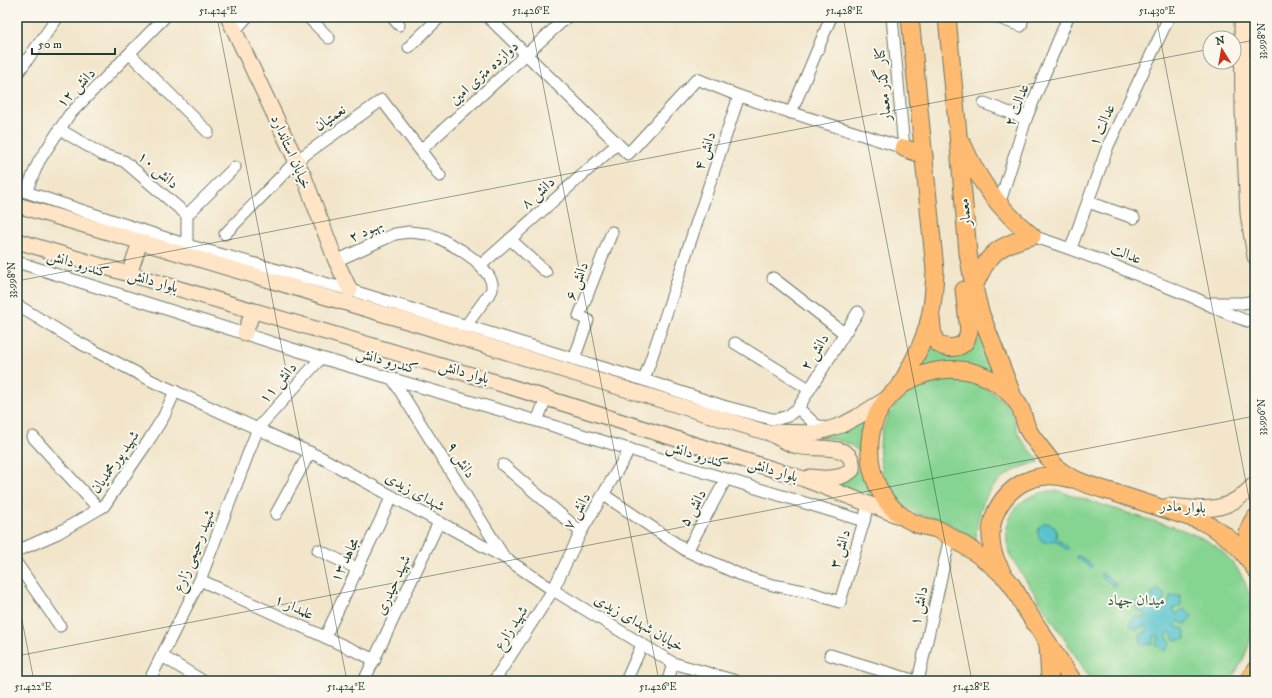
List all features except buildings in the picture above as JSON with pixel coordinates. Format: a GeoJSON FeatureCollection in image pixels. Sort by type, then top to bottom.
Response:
{"type":"FeatureCollection","features":[{"type":"Feature","properties":{"kind":"main road"},"geometry":{"type":"LineString","coordinates":[[910,17],[935,270],[934,294],[931,312],[922,342],[895,392],[876,417],[869,444],[870,461],[874,479],[880,491],[887,501],[906,518],[918,525],[937,529],[986,560],[1006,578]]}},
{"type":"Feature","properties":{"kind":"main road","name":"معمار"},"geometry":{"type":"LineString","coordinates":[[947,17],[968,253],[980,312],[1014,399]]}},
{"type":"Feature","properties":{"kind":"main road"},"geometry":{"type":"LineString","coordinates":[[1242,17],[1244,126],[1248,214],[1255,257]]}},
{"type":"Feature","properties":{"kind":"main road","name":"خیابان استاندارد"},"geometry":{"type":"LineString","coordinates":[[231,24],[304,178],[336,261],[350,290]]}},
{"type":"Feature","properties":{"kind":"main road"},"geometry":{"type":"LineString","coordinates":[[958,134],[981,181],[999,205],[1014,221],[1032,236]]}},
{"type":"Feature","properties":{"kind":"main road"},"geometry":{"type":"LineString","coordinates":[[904,148],[924,155]]}},
{"type":"Feature","properties":{"kind":"main road","name":"بلوار دانش"},"geometry":{"type":"LineString","coordinates":[[17,205],[140,242],[290,280],[462,331],[765,432],[816,433],[829,430],[857,417],[895,392]]}},
{"type":"Feature","properties":{"kind":"main road"},"geometry":{"type":"LineString","coordinates":[[974,287],[987,260],[995,252],[1003,246],[1032,236]]}},
{"type":"Feature","properties":{"kind":"main road","name":"بلوار دانش"},"geometry":{"type":"LineString","coordinates":[[17,241],[495,382],[804,479],[906,518]]}},
{"type":"Feature","properties":{"kind":"main road"},"geometry":{"type":"LineString","coordinates":[[129,274],[140,242]]}},
{"type":"Feature","properties":{"kind":"main road"},"geometry":{"type":"LineString","coordinates":[[931,312],[934,336],[939,344],[944,347],[950,347],[958,346],[964,342],[969,331],[962,271],[968,253]]}},
{"type":"Feature","properties":{"kind":"main road"},"geometry":{"type":"LineString","coordinates":[[245,333],[254,311]]}},
{"type":"Feature","properties":{"kind":"main road"},"geometry":{"type":"LineString","coordinates":[[895,392],[916,377],[934,371],[959,370],[972,372],[990,379],[1014,399],[1022,410],[1028,430],[1049,458],[1058,468],[1080,482]]}},
{"type":"Feature","properties":{"kind":"main road"},"geometry":{"type":"LineString","coordinates":[[765,432],[797,446],[836,449],[845,452],[851,460],[853,466],[852,470],[848,474],[836,478],[817,478],[786,474]]}},
{"type":"Feature","properties":{"kind":"main road"},"geometry":{"type":"LineString","coordinates":[[1073,681],[996,562],[992,549],[990,536],[996,511],[1004,498],[1023,482],[1049,476],[1062,476],[1201,521],[1226,535],[1253,565]]}},
{"type":"Feature","properties":{"kind":"main road","name":"بلوار مادر"},"geometry":{"type":"LineString","coordinates":[[1152,505],[1210,509],[1234,502],[1243,496],[1255,484]]}},
{"type":"Feature","properties":{"kind":"main road"},"geometry":{"type":"LineString","coordinates":[[1253,565],[1248,533],[1249,526],[1255,518]]}},
{"type":"Feature","properties":{"kind":"main road"},"geometry":{"type":"LineString","coordinates":[[1047,641],[1050,681]]}},
{"type":"Feature","properties":{"kind":"main road"},"geometry":{"type":"LineString","coordinates":[[1047,641],[1060,681]]}},
{"type":"Feature","properties":{"kind":"main road"},"geometry":{"type":"LineString","coordinates":[[1248,681],[1255,670]]}},
{"type":"Feature","properties":{"kind":"main road"},"geometry":{"type":"LineString","coordinates":[[1253,681],[1255,674]]}},
{"type":"Feature","properties":{"kind":"street"},"geometry":{"type":"LineString","coordinates":[[17,74],[58,17]]}},
{"type":"Feature","properties":{"kind":"street","name":"دانش ۱۲"},"geometry":{"type":"LineString","coordinates":[[21,191],[69,115],[165,17]]}},
{"type":"Feature","properties":{"kind":"street"},"geometry":{"type":"LineString","coordinates":[[231,24],[247,17]]}},
{"type":"Feature","properties":{"kind":"street"},"geometry":{"type":"LineString","coordinates":[[308,17],[329,38]]}},
{"type":"Feature","properties":{"kind":"street"},"geometry":{"type":"LineString","coordinates":[[409,47],[440,17]]}},
{"type":"Feature","properties":{"kind":"street"},"geometry":{"type":"LineString","coordinates":[[488,17],[628,154],[697,79],[739,96],[904,148]]}},
{"type":"Feature","properties":{"kind":"street","name":"دوازده متری امین"},"geometry":{"type":"LineString","coordinates":[[421,150],[566,17]]}},
{"type":"Feature","properties":{"kind":"street"},"geometry":{"type":"LineString","coordinates":[[791,113],[831,17]]}},
{"type":"Feature","properties":{"kind":"street","name":"کنار گذر معمار"},"geometry":{"type":"LineString","coordinates":[[892,17],[904,148]]}},
{"type":"Feature","properties":{"kind":"street"},"geometry":{"type":"LineString","coordinates":[[996,17],[1022,22]]}},
{"type":"Feature","properties":{"kind":"street","name":"عدالت ۲"},"geometry":{"type":"LineString","coordinates":[[999,205],[1026,120],[1068,17]]}},
{"type":"Feature","properties":{"kind":"street","name":"عدالت ۱"},"geometry":{"type":"LineString","coordinates":[[1071,248],[1108,146],[1168,17]]}},
{"type":"Feature","properties":{"kind":"street"},"geometry":{"type":"LineString","coordinates":[[130,54],[208,132]]}},
{"type":"Feature","properties":{"kind":"street","name":"دانش ۴"},"geometry":{"type":"LineString","coordinates":[[644,380],[739,96]]}},
{"type":"Feature","properties":{"kind":"street","name":"نعمتیان"},"geometry":{"type":"LineString","coordinates":[[226,234],[296,161],[382,100],[421,150]]}},
{"type":"Feature","properties":{"kind":"street"},"geometry":{"type":"LineString","coordinates":[[984,103],[1026,120]]}},
{"type":"Feature","properties":{"kind":"street","name":"دانش ۱۰"},"geometry":{"type":"LineString","coordinates":[[59,129],[103,155],[124,160],[187,215]]}},
{"type":"Feature","properties":{"kind":"street","name":"دانش ۸"},"geometry":{"type":"LineString","coordinates":[[480,266],[617,144]]}},
{"type":"Feature","properties":{"kind":"street"},"geometry":{"type":"LineString","coordinates":[[421,150],[440,176]]}},
{"type":"Feature","properties":{"kind":"street"},"geometry":{"type":"LineString","coordinates":[[188,245],[187,215],[235,167]]}},
{"type":"Feature","properties":{"kind":"street"},"geometry":{"type":"LineString","coordinates":[[21,191],[290,280],[350,290],[462,331],[574,359],[723,406],[772,419],[788,416],[798,408],[816,425],[829,430]]}},
{"type":"Feature","properties":{"kind":"street"},"geometry":{"type":"LineString","coordinates":[[1088,202],[1134,218]]}},
{"type":"Feature","properties":{"kind":"street","name":"بهبود ۲"},"geometry":{"type":"LineString","coordinates":[[336,261],[395,234],[408,232],[428,234],[461,250],[475,260],[492,283],[492,290],[462,331]]}},
{"type":"Feature","properties":{"kind":"street","name":"دانش ۶"},"geometry":{"type":"LineString","coordinates":[[574,359],[588,320],[579,316],[612,232]]}},
{"type":"Feature","properties":{"kind":"street","name":"عدالت"},"geometry":{"type":"LineString","coordinates":[[1032,236],[1071,248],[1255,323]]}},
{"type":"Feature","properties":{"kind":"street"},"geometry":{"type":"LineString","coordinates":[[510,239],[546,272]]}},
{"type":"Feature","properties":{"kind":"street","name":"کندرو دانش"},"geometry":{"type":"LineString","coordinates":[[17,262],[321,358],[537,421],[864,521]]}},
{"type":"Feature","properties":{"kind":"street"},"geometry":{"type":"LineString","coordinates":[[773,278],[844,333]]}},
{"type":"Feature","properties":{"kind":"street"},"geometry":{"type":"LineString","coordinates":[[1207,304],[1255,302]]}},
{"type":"Feature","properties":{"kind":"street","name":"شهدای زیدی"},"geometry":{"type":"LineString","coordinates":[[17,305],[74,340],[154,382],[310,452],[505,558],[553,590]]}},
{"type":"Feature","properties":{"kind":"street","name":"دانش ۲"},"geometry":{"type":"LineString","coordinates":[[798,408],[858,312]]}},
{"type":"Feature","properties":{"kind":"street"},"geometry":{"type":"LineString","coordinates":[[735,343],[809,389]]}},
{"type":"Feature","properties":{"kind":"street","name":"دانش ۱۱"},"geometry":{"type":"LineString","coordinates":[[258,428],[321,358]]}},
{"type":"Feature","properties":{"kind":"street","name":"دانش ۹"},"geometry":{"type":"LineString","coordinates":[[392,378],[505,558]]}},
{"type":"Feature","properties":{"kind":"street","name":"شهید پورمحمدیان"},"geometry":{"type":"LineString","coordinates":[[17,552],[58,533],[104,506],[164,416],[175,391]]}},
{"type":"Feature","properties":{"kind":"street"},"geometry":{"type":"LineString","coordinates":[[537,421],[546,398]]}},
{"type":"Feature","properties":{"kind":"street","name":"شهید رحیمی زارع"},"geometry":{"type":"LineString","coordinates":[[149,681],[200,580],[258,428]]}},
{"type":"Feature","properties":{"kind":"street"},"geometry":{"type":"LineString","coordinates":[[33,436],[99,509]]}},
{"type":"Feature","properties":{"kind":"street","name":"دانش ۷"},"geometry":{"type":"LineString","coordinates":[[553,590],[581,532],[630,449]]}},
{"type":"Feature","properties":{"kind":"street"},"geometry":{"type":"LineString","coordinates":[[276,514],[310,452]]}},
{"type":"Feature","properties":{"kind":"street"},"geometry":{"type":"LineString","coordinates":[[503,465],[581,532]]}},
{"type":"Feature","properties":{"kind":"street","name":"دانش ۵"},"geometry":{"type":"LineString","coordinates":[[687,551],[726,479]]}},
{"type":"Feature","properties":{"kind":"street"},"geometry":{"type":"LineString","coordinates":[[604,495],[687,551]]}},
{"type":"Feature","properties":{"kind":"street","name":"مجاهد ۱۳"},"geometry":{"type":"LineString","coordinates":[[325,637],[392,496]]}},
{"type":"Feature","properties":{"kind":"street","name":"دانش ۳"},"geometry":{"type":"LineString","coordinates":[[687,551],[745,577],[773,585],[809,592],[840,602],[868,504]]}},
{"type":"Feature","properties":{"kind":"street","name":"شهید حیدری"},"geometry":{"type":"LineString","coordinates":[[364,681],[439,522]]}},
{"type":"Feature","properties":{"kind":"street","name":"دانش ۱"},"geometry":{"type":"LineString","coordinates":[[917,681],[950,537]]}},
{"type":"Feature","properties":{"kind":"street"},"geometry":{"type":"LineString","coordinates":[[318,550],[358,569]]}},
{"type":"Feature","properties":{"kind":"street"},"geometry":{"type":"LineString","coordinates":[[17,564],[60,626]]}},
{"type":"Feature","properties":{"kind":"street","name":"علمدار ۱"},"geometry":{"type":"LineString","coordinates":[[200,580],[375,660]]}},
{"type":"Feature","properties":{"kind":"street","name":"خیابان شهدای زیدی"},"geometry":{"type":"LineString","coordinates":[[553,590],[673,663],[736,681]]}},
{"type":"Feature","properties":{"kind":"street","name":"شهید زارع"},"geometry":{"type":"LineString","coordinates":[[494,681],[553,590]]}},
{"type":"Feature","properties":{"kind":"street"},"geometry":{"type":"LineString","coordinates":[[626,681],[642,644]]}},
{"type":"Feature","properties":{"kind":"street"},"geometry":{"type":"LineString","coordinates":[[830,655],[917,681]]}},
{"type":"Feature","properties":{"kind":"street"},"geometry":{"type":"LineString","coordinates":[[162,656],[203,681]]}},
{"type":"Feature","properties":{"kind":"street"},"geometry":{"type":"LineString","coordinates":[[668,681],[673,663]]}},
{"type":"Feature","properties":{"kind":"green space"},"geometry":{"type":"Polygon","coordinates":[[[930,331],[969,350],[976,345],[981,335],[1000,380],[912,374],[930,331]]]}},
{"type":"Feature","properties":{"kind":"green space"},"geometry":{"type":"Polygon","coordinates":[[[947,379],[976,384],[993,393],[1000,399],[1012,414],[1021,439],[1040,462],[1025,466],[1012,472],[1001,479],[992,488],[985,499],[980,512],[976,542],[948,523],[937,518],[918,514],[901,502],[890,489],[880,458],[880,442],[884,426],[891,412],[901,399],[923,385],[947,379]]]}},
{"type":"Feature","properties":{"kind":"green space"},"geometry":{"type":"Polygon","coordinates":[[[868,417],[862,438],[861,459],[864,479],[874,498],[831,482],[856,471],[860,466],[860,454],[856,449],[846,443],[821,437],[868,417]]]}},
{"type":"Feature","properties":{"kind":"green space","name":"میدان جهاد"},"geometry":{"type":"Polygon","coordinates":[[[1049,491],[1059,491],[1182,530],[1206,540],[1226,555],[1241,575],[1247,586],[1252,611],[1252,630],[1248,648],[1240,665],[1229,681],[1092,681],[1010,556],[1007,544],[1009,522],[1019,505],[1027,498],[1049,491]]]}},
{"type":"Feature","properties":{"kind":"water"},"geometry":{"type":"Polygon","coordinates":[[[1046,523],[1054,526],[1057,532],[1056,538],[1069,548],[1067,550],[1054,540],[1046,542],[1039,538],[1039,529],[1046,523]]]}},
{"type":"Feature","properties":{"kind":"water"},"geometry":{"type":"Polygon","coordinates":[[[1078,555],[1093,566],[1091,568],[1076,557],[1078,555]]]}},
{"type":"Feature","properties":{"kind":"water"},"geometry":{"type":"Polygon","coordinates":[[[1102,573],[1117,584],[1115,587],[1100,576],[1102,573]]]}},
{"type":"Feature","properties":{"kind":"water"},"geometry":{"type":"Polygon","coordinates":[[[1157,589],[1165,595],[1162,604],[1168,605],[1170,596],[1180,595],[1181,605],[1173,609],[1176,614],[1184,609],[1192,616],[1186,624],[1177,621],[1176,627],[1184,629],[1186,639],[1175,640],[1171,632],[1166,635],[1171,643],[1165,651],[1156,645],[1159,636],[1154,635],[1152,644],[1141,645],[1140,635],[1148,630],[1145,625],[1137,630],[1129,624],[1136,616],[1144,618],[1146,613],[1137,611],[1135,601],[1146,599],[1150,607],[1155,604],[1150,597],[1157,589]]]}}]}
